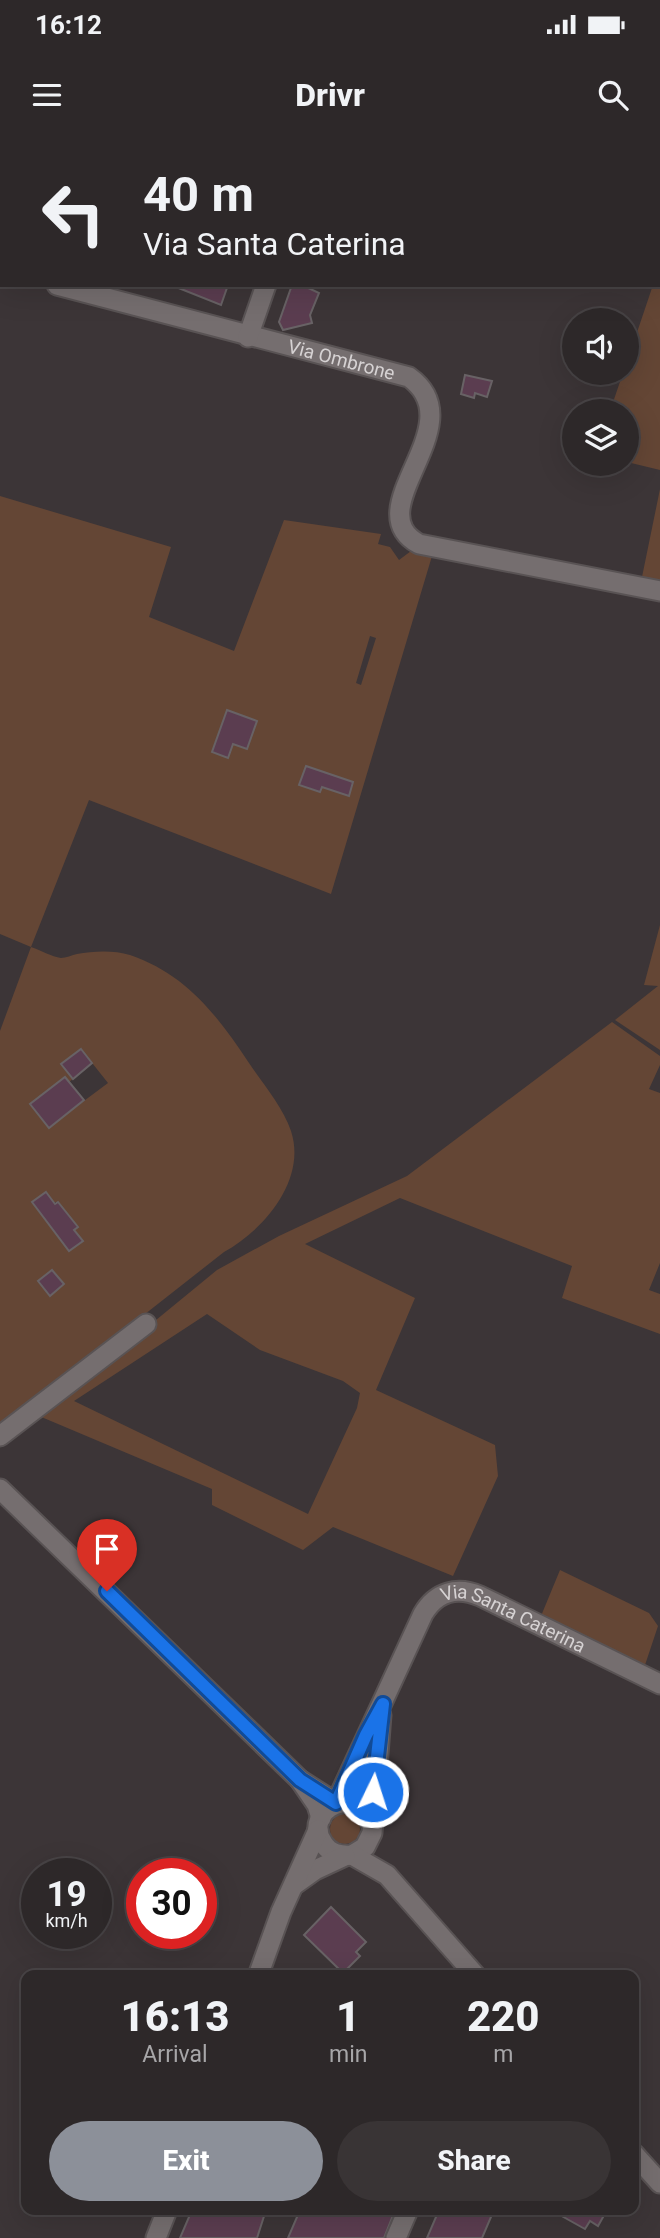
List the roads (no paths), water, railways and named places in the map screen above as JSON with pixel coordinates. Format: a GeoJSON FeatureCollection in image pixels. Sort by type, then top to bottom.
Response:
{"type":"FeatureCollection","features":[{"type":"Feature","properties":{"kind":"street","name":"Via Ombrone"},"geometry":{"type":"LineString","coordinates":[[64,287],[409,377],[423,387],[431,402],[430,423],[400,508],[402,529],[413,540],[660,591]]}},
{"type":"Feature","properties":{"kind":"street"},"geometry":{"type":"LineString","coordinates":[[248,337],[265,287]]}},
{"type":"Feature","properties":{"kind":"street"},"geometry":{"type":"LineString","coordinates":[[0,1436],[146,1324]]}},
{"type":"Feature","properties":{"kind":"street"},"geometry":{"type":"LineString","coordinates":[[0,1489],[300,1780],[336,1803],[347,1802],[361,1807],[387,1875]]}},
{"type":"Feature","properties":{"kind":"street","name":"Via Santa Caterina"},"geometry":{"type":"LineString","coordinates":[[336,1803],[425,1609],[440,1595],[456,1591],[480,1596],[660,1684]]}},
{"type":"Feature","properties":{"kind":"street","name":"Via Santa Caterina"},"geometry":{"type":"LineString","coordinates":[[372,1830],[383,1704]]}},
{"type":"Feature","properties":{"kind":"street"},"geometry":{"type":"LineString","coordinates":[[300,1780],[317,1805],[320,1824],[330,1851],[349,1855],[387,1875],[471,1970]]}},
{"type":"Feature","properties":{"kind":"street"},"geometry":{"type":"LineString","coordinates":[[260,1970],[320,1824],[336,1803]]}},
{"type":"Feature","properties":{"kind":"street"},"geometry":{"type":"LineString","coordinates":[[293,1886],[315,1870],[365,1847],[372,1830]]}},
{"type":"Feature","properties":{"kind":"street"},"geometry":{"type":"LineString","coordinates":[[639,2160],[660,2183]]}},
{"type":"Feature","properties":{"kind":"street"},"geometry":{"type":"LineString","coordinates":[[156,2238],[165,2215]]}},
{"type":"Feature","properties":{"kind":"street"},"geometry":{"type":"LineString","coordinates":[[396,2238],[406,2215]]}}]}
